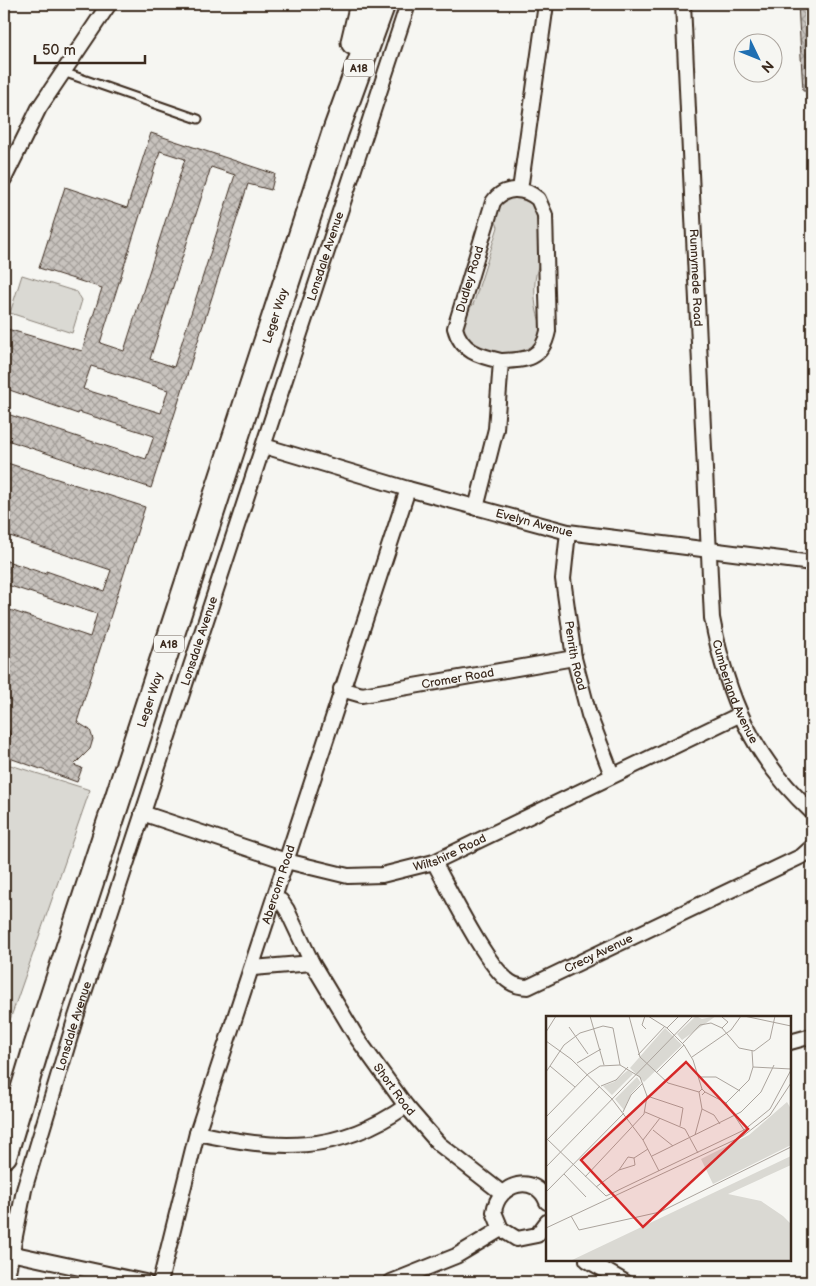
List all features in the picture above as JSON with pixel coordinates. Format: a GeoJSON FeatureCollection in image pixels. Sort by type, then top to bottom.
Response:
{"type":"FeatureCollection","features":[{"type":"Feature","properties":{"kind":"highway","name":"Leger Way"},"geometry":{"type":"LineString","coordinates":[[335,133],[363,4]]}},
{"type":"Feature","properties":{"kind":"highway","name":"Leger Way"},"geometry":{"type":"LineString","coordinates":[[4,1155],[35,1052],[335,133],[382,4]]}},
{"type":"Feature","properties":{"kind":"street"},"geometry":{"type":"LineString","coordinates":[[4,179],[39,108],[109,4]]}},
{"type":"Feature","properties":{"kind":"street","name":"Lonsdale Avenue"},"geometry":{"type":"LineString","coordinates":[[6,1282],[10,1253],[24,1190],[75,1020],[408,4]]}},
{"type":"Feature","properties":{"kind":"street"},"geometry":{"type":"LineString","coordinates":[[520,190],[546,4]]}},
{"type":"Feature","properties":{"kind":"street","name":"Runnymede Road"},"geometry":{"type":"LineString","coordinates":[[683,4],[708,550]]}},
{"type":"Feature","properties":{"kind":"street","name":"Dudley Road"},"geometry":{"type":"LineString","coordinates":[[520,190],[526,191],[538,199],[544,215],[548,332],[546,342],[536,355],[528,359],[501,361],[469,351],[461,342],[455,328],[493,202],[498,195],[504,192],[520,190]]}},
{"type":"Feature","properties":{"kind":"street"},"geometry":{"type":"LineString","coordinates":[[476,508],[496,429],[501,361]]}},
{"type":"Feature","properties":{"kind":"street","name":"Evelyn Avenue"},"geometry":{"type":"LineString","coordinates":[[264,446],[408,489],[568,532],[812,563]]}},
{"type":"Feature","properties":{"kind":"street","name":"Abercorn Road"},"geometry":{"type":"LineString","coordinates":[[160,1282],[198,1133],[253,968],[341,689],[408,489]]}},
{"type":"Feature","properties":{"kind":"street","name":"Penrith Road"},"geometry":{"type":"LineString","coordinates":[[568,532],[563,579],[574,658],[590,715],[612,775]]}},
{"type":"Feature","properties":{"kind":"street","name":"Cumberland Avenue"},"geometry":{"type":"LineString","coordinates":[[708,550],[712,618],[720,660],[740,716],[760,750],[783,782],[812,812]]}},
{"type":"Feature","properties":{"kind":"street","name":"Cromer Road"},"geometry":{"type":"LineString","coordinates":[[341,689],[362,695],[574,658]]}},
{"type":"Feature","properties":{"kind":"street","name":"Wiltshire Road"},"geometry":{"type":"LineString","coordinates":[[142,813],[286,861],[348,876],[364,876],[410,870],[434,862],[612,775],[740,716]]}},
{"type":"Feature","properties":{"kind":"street","name":"Crecy Avenue"},"geometry":{"type":"LineString","coordinates":[[434,862],[468,924],[498,970],[518,987],[528,986],[802,856],[812,847]]}},
{"type":"Feature","properties":{"kind":"street","name":"Short Road"},"geometry":{"type":"LineString","coordinates":[[274,898],[281,901],[287,910],[312,963],[357,1038],[406,1106],[439,1144],[502,1193]]}},
{"type":"Feature","properties":{"kind":"street"},"geometry":{"type":"LineString","coordinates":[[253,968],[312,963]]}},
{"type":"Feature","properties":{"kind":"street"},"geometry":{"type":"LineString","coordinates":[[791,1042],[812,1036]]}},
{"type":"Feature","properties":{"kind":"street"},"geometry":{"type":"LineString","coordinates":[[198,1133],[268,1146],[311,1144],[346,1137],[373,1127],[406,1106]]}},
{"type":"Feature","properties":{"kind":"street"},"geometry":{"type":"LineString","coordinates":[[545,1192],[521,1184],[509,1187],[502,1193],[494,1212],[501,1230],[508,1236],[522,1239],[537,1235],[546,1227]]}},
{"type":"Feature","properties":{"kind":"street"},"geometry":{"type":"LineString","coordinates":[[391,1282],[456,1256],[501,1230]]}},
{"type":"Feature","properties":{"kind":"street"},"geometry":{"type":"LineString","coordinates":[[10,1253],[145,1282]]}},
{"type":"Feature","properties":{"kind":"street"},"geometry":{"type":"LineString","coordinates":[[589,1261],[625,1282]]}},
{"type":"Feature","properties":{"kind":"lane"},"geometry":{"type":"LineString","coordinates":[[62,72],[198,119]]}},
{"type":"Feature","properties":{"kind":"shaded area"},"geometry":{"type":"Polygon","coordinates":[[[512,196],[528,199],[539,212],[540,263],[536,273],[535,294],[542,332],[539,340],[530,349],[521,352],[500,353],[479,348],[470,343],[463,335],[462,324],[466,309],[473,305],[498,227],[494,217],[501,202],[512,196]]]}},
{"type":"Feature","properties":{"kind":"shaded area"},"geometry":{"type":"Polygon","coordinates":[[[22,275],[77,292],[82,300],[72,333],[10,313],[22,275]]]}},
{"type":"Feature","properties":{"kind":"shaded area"},"geometry":{"type":"Polygon","coordinates":[[[4,763],[90,790],[4,1037],[4,763]]]}},
{"type":"Feature","properties":{"kind":"building"},"geometry":{"type":"Polygon","coordinates":[[[798,4],[812,4],[812,91],[803,91],[798,4]]]}},
{"type":"Feature","properties":{"kind":"building"},"geometry":{"type":"Polygon","coordinates":[[[151,133],[275,174],[271,190],[248,184],[151,488],[4,439],[4,413],[146,459],[154,436],[79,412],[78,414],[4,388],[4,328],[82,351],[102,288],[39,268],[65,187],[127,208],[151,133]],[[160,151],[100,343],[124,351],[185,159],[160,151]],[[211,167],[150,359],[174,367],[235,175],[211,167]],[[91,366],[83,389],[161,413],[168,390],[91,366]]]}},
{"type":"Feature","properties":{"kind":"building"},"geometry":{"type":"Polygon","coordinates":[[[4,462],[145,507],[77,722],[90,730],[93,739],[90,749],[74,765],[82,768],[77,782],[4,756],[4,742],[10,734],[8,729],[4,728],[4,608],[90,637],[97,614],[4,584],[4,560],[46,574],[46,571],[104,591],[111,570],[4,534],[4,462]]]}}]}
